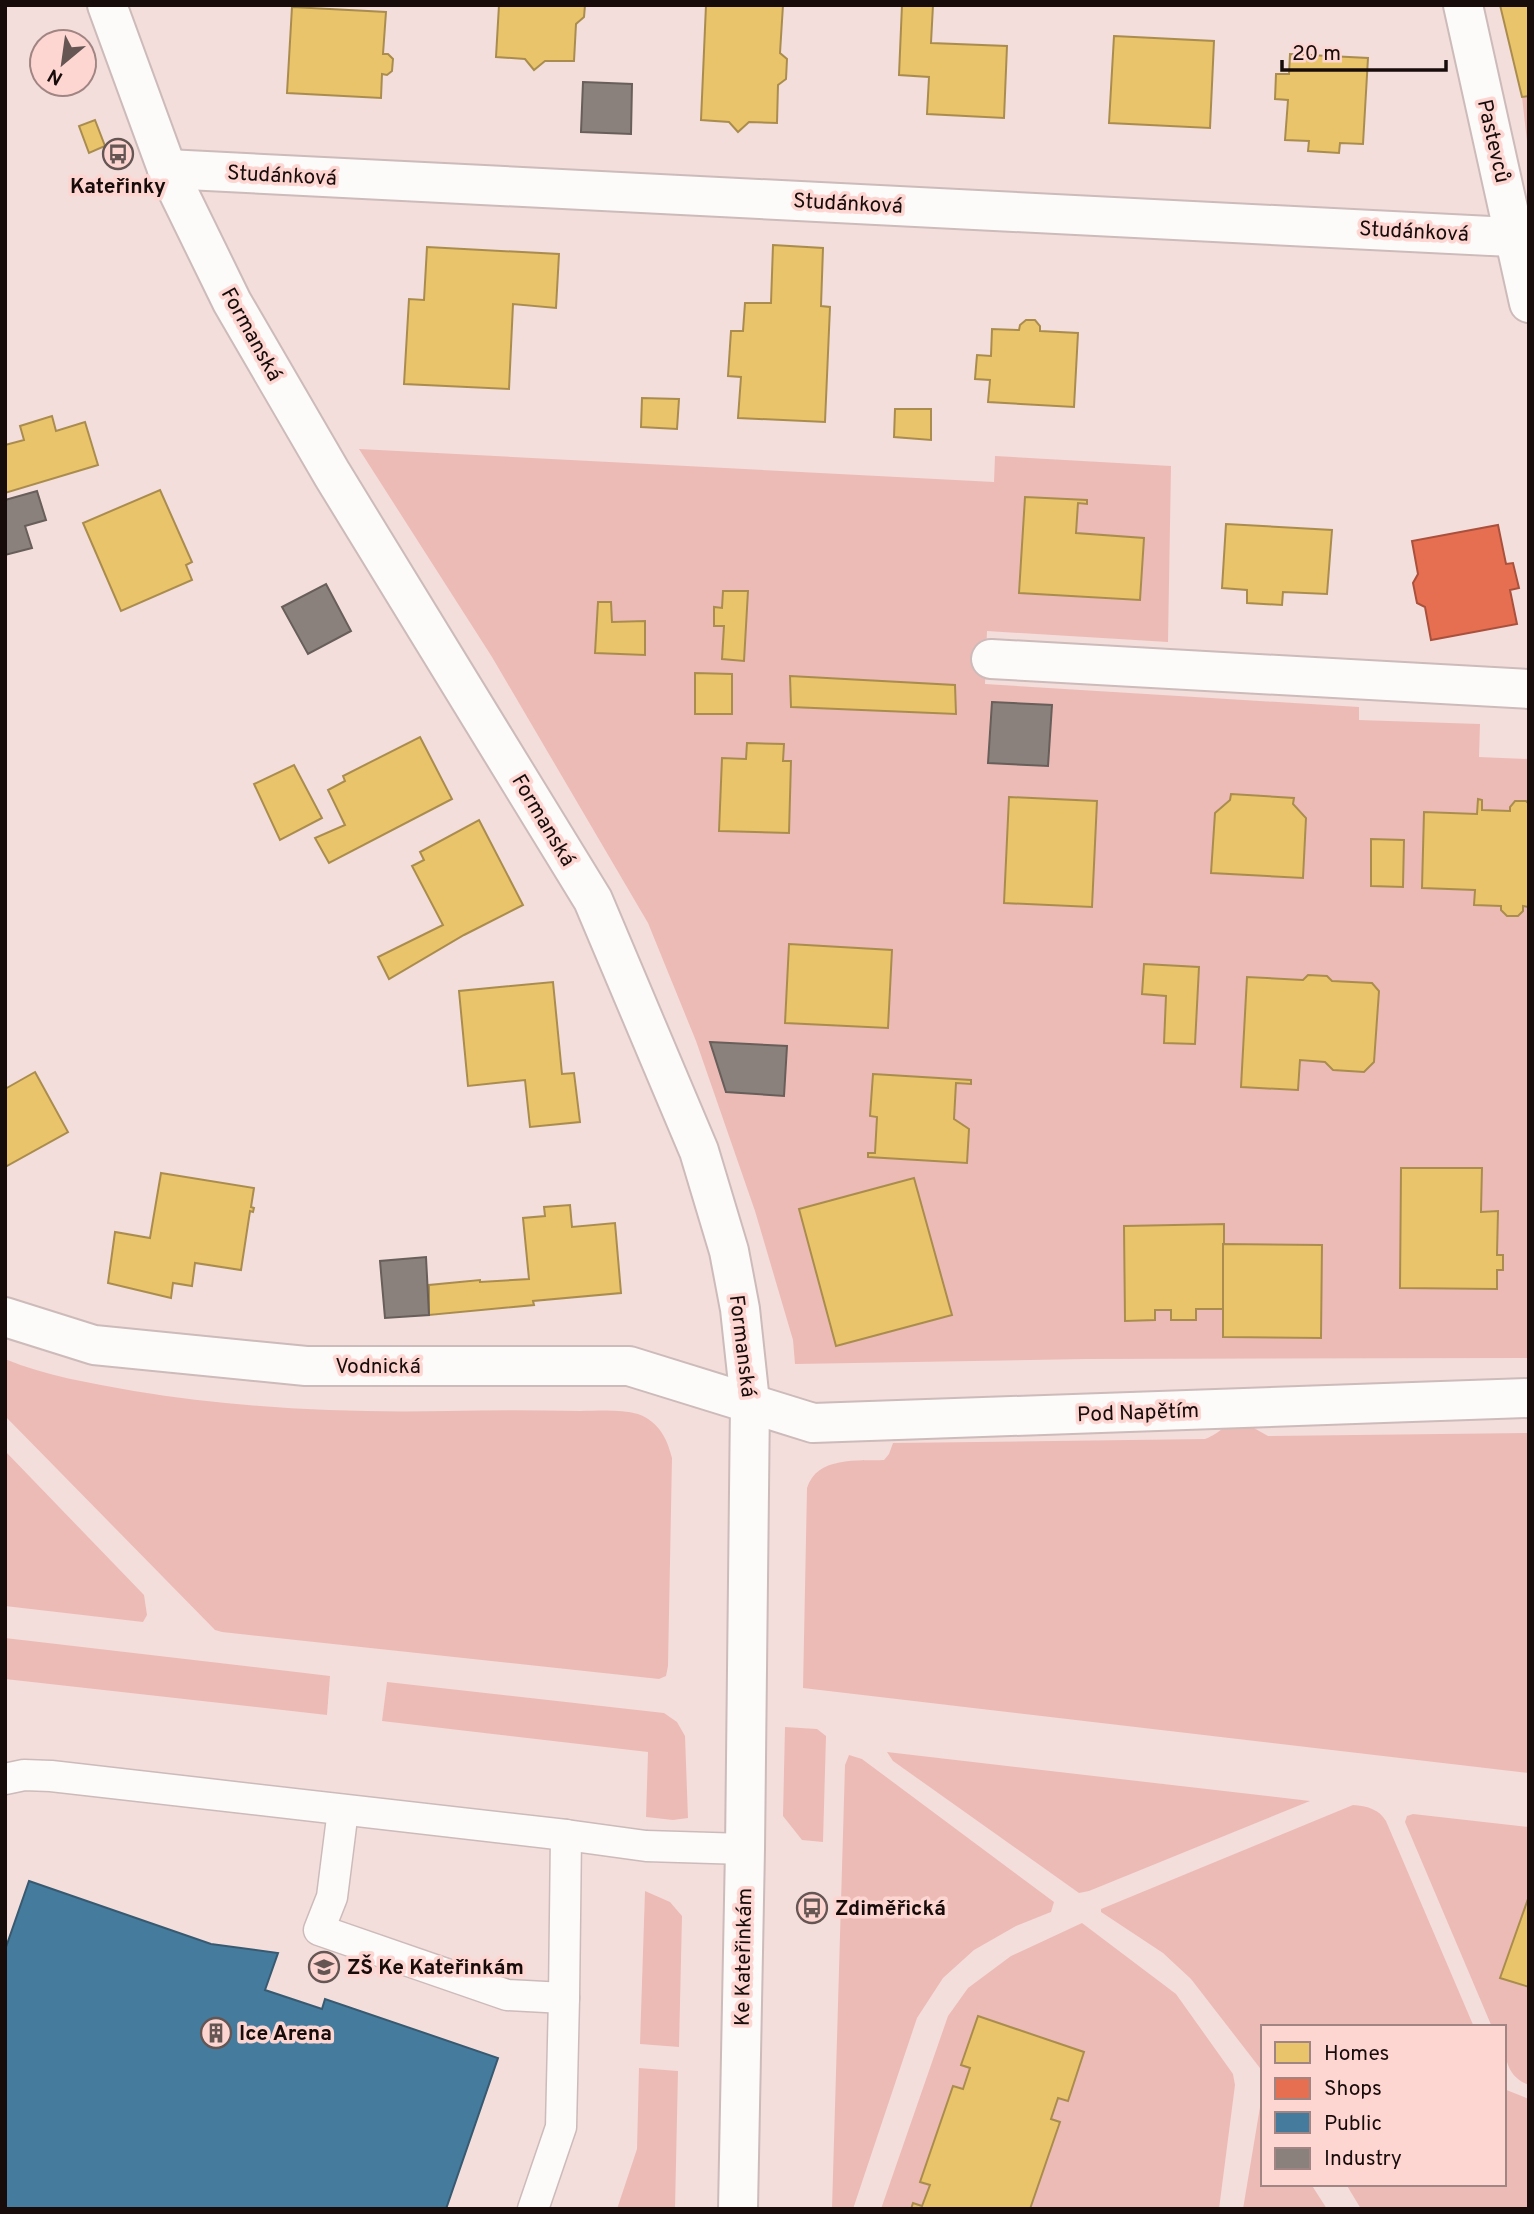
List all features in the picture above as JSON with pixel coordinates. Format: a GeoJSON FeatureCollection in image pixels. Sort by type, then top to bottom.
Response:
{"type":"FeatureCollection","features":[{"type":"Feature","properties":{"kind":"street","name":"Formanská"},"geometry":{"type":"LineString","coordinates":[[107,5],[167,169],[232,302],[308,433],[593,900],[699,1151],[729,1251],[740,1309],[750,1402],[747,1705]]}},
{"type":"Feature","properties":{"kind":"street","name":"Pastevců"},"geometry":{"type":"LineString","coordinates":[[1463,5],[1522,237],[1529,303]]}},
{"type":"Feature","properties":{"kind":"street","name":"Studánková"},"geometry":{"type":"LineString","coordinates":[[167,169],[1522,237]]}},
{"type":"Feature","properties":{"kind":"street"},"geometry":{"type":"LineString","coordinates":[[991,659],[1529,689]]}},
{"type":"Feature","properties":{"kind":"street","name":"Vodnická"},"geometry":{"type":"LineString","coordinates":[[5,1317],[94,1345],[306,1366],[629,1366],[750,1402]]}},
{"type":"Feature","properties":{"kind":"street","name":"Pod Napětím"},"geometry":{"type":"LineString","coordinates":[[750,1402],[813,1423],[1529,1398]]}},
{"type":"Feature","properties":{"kind":"street","name":"Ke Kateřinkám"},"geometry":{"type":"LineString","coordinates":[[738,2209],[747,1705]]}},
{"type":"Feature","properties":{"kind":"lane"},"geometry":{"type":"LineString","coordinates":[[5,1779],[24,1775],[51,1776],[646,1846],[746,1849]]}},
{"type":"Feature","properties":{"kind":"lane"},"geometry":{"type":"LineString","coordinates":[[343,1810],[332,1896],[319,1930],[507,1995],[564,1998]]}},
{"type":"Feature","properties":{"kind":"lane"},"geometry":{"type":"LineString","coordinates":[[533,2209],[561,2127],[566,1835]]}},
{"type":"Feature","properties":{"kind":"shaded area"},"geometry":{"type":"Polygon","coordinates":[[[1529,96],[1529,159],[1522,97],[1529,96]]]}},
{"type":"Feature","properties":{"kind":"shaded area"},"geometry":{"type":"Polygon","coordinates":[[[359,449],[994,482],[995,456],[1171,466],[1168,642],[987,631],[985,684],[1359,707],[1359,720],[1480,724],[1479,757],[1529,759],[1529,1358],[1085,1359],[795,1364],[793,1340],[755,1211],[696,1041],[648,923],[492,657],[359,449]]]}},
{"type":"Feature","properties":{"kind":"shaded area"},"geometry":{"type":"Polygon","coordinates":[[[5,1359],[52,1374],[101,1385],[173,1397],[251,1405],[368,1411],[609,1411],[631,1412],[645,1417],[661,1432],[672,1458],[666,1676],[659,1679],[215,1630],[5,1416],[5,1359]]]}},
{"type":"Feature","properties":{"kind":"shaded area"},"geometry":{"type":"Polygon","coordinates":[[[1245,1423],[1268,1436],[1529,1433],[1529,1773],[803,1688],[807,1488],[820,1470],[840,1462],[884,1460],[893,1443],[1205,1439],[1226,1427],[1245,1423]]]}},
{"type":"Feature","properties":{"kind":"shaded area"},"geometry":{"type":"Polygon","coordinates":[[[5,1451],[144,1595],[147,1615],[143,1622],[5,1606],[5,1451]]]}},
{"type":"Feature","properties":{"kind":"shaded area"},"geometry":{"type":"Polygon","coordinates":[[[5,1638],[330,1676],[327,1715],[5,1679],[5,1638]]]}},
{"type":"Feature","properties":{"kind":"shaded area"},"geometry":{"type":"Polygon","coordinates":[[[387,1682],[664,1713],[677,1722],[685,1736],[688,1818],[673,1820],[646,1817],[648,1752],[382,1721],[387,1682]]]}},
{"type":"Feature","properties":{"kind":"shaded area"},"geometry":{"type":"Polygon","coordinates":[[[785,1727],[817,1729],[826,1736],[823,1842],[802,1840],[783,1816],[785,1727]]]}},
{"type":"Feature","properties":{"kind":"shaded area"},"geometry":{"type":"Polygon","coordinates":[[[887,1752],[1310,1801],[1079,1893],[893,1761],[887,1752]]]}},
{"type":"Feature","properties":{"kind":"shaded area"},"geometry":{"type":"Polygon","coordinates":[[[849,1755],[862,1759],[1054,1902],[1051,1912],[1016,1926],[974,1950],[943,1978],[917,2018],[853,2209],[832,2209],[845,1765],[849,1755]]]}},
{"type":"Feature","properties":{"kind":"shaded area"},"geometry":{"type":"Polygon","coordinates":[[[1353,1805],[1363,1806],[1380,1814],[1386,1821],[1473,2025],[1261,2025],[1261,2069],[1191,1979],[1163,1953],[1101,1912],[1101,1909],[1353,1805]]]}},
{"type":"Feature","properties":{"kind":"shaded area"},"geometry":{"type":"Polygon","coordinates":[[[1413,1814],[1529,1827],[1529,1896],[1500,1977],[1529,1988],[1529,2085],[1520,2081],[1510,2068],[1506,2057],[1506,2025],[1491,2025],[1405,1822],[1407,1816],[1413,1814]]]}},
{"type":"Feature","properties":{"kind":"shaded area"},"geometry":{"type":"Polygon","coordinates":[[[645,1891],[670,1902],[682,1916],[679,2047],[640,2044],[645,1891]]]}},
{"type":"Feature","properties":{"kind":"shaded area"},"geometry":{"type":"Polygon","coordinates":[[[1082,1923],[1176,1994],[1233,2074],[1235,2085],[1219,2209],[1030,2209],[1060,2123],[1051,2119],[1058,2098],[1068,2100],[1084,2053],[978,2016],[961,2065],[970,2068],[963,2089],[953,2086],[920,2181],[930,2185],[922,2206],[913,2203],[911,2209],[881,2209],[948,2016],[968,1988],[1011,1956],[1082,1923]]]}},
{"type":"Feature","properties":{"kind":"shaded area"},"geometry":{"type":"Polygon","coordinates":[[[639,2068],[678,2071],[675,2209],[617,2209],[637,2149],[639,2068]]]}},
{"type":"Feature","properties":{"kind":"shaded area"},"geometry":{"type":"Polygon","coordinates":[[[1506,2090],[1529,2099],[1529,2209],[1361,2209],[1347,2186],[1506,2186],[1506,2090]]]}},
{"type":"Feature","properties":{"kind":"shaded area"},"geometry":{"type":"Polygon","coordinates":[[[1260,2107],[1261,2186],[1312,2186],[1327,2209],[1243,2209],[1260,2107]]]}},
{"type":"Feature","properties":{"kind":"building: Homes"},"geometry":{"type":"Polygon","coordinates":[[[499,5],[585,5],[584,17],[576,24],[574,61],[545,61],[534,70],[525,59],[496,57],[499,5]]]}},
{"type":"Feature","properties":{"kind":"building: Homes"},"geometry":{"type":"Polygon","coordinates":[[[706,5],[783,5],[780,53],[787,59],[786,79],[778,85],[777,123],[749,122],[738,132],[729,122],[701,120],[706,5]]]}},
{"type":"Feature","properties":{"kind":"building: Homes"},"geometry":{"type":"Polygon","coordinates":[[[902,5],[933,5],[931,43],[1007,46],[1004,118],[927,114],[929,77],[899,75],[902,5]]]}},
{"type":"Feature","properties":{"kind":"building: Homes"},"geometry":{"type":"Polygon","coordinates":[[[1500,5],[1529,5],[1529,96],[1522,97],[1500,5]]]}},
{"type":"Feature","properties":{"kind":"building: Homes"},"geometry":{"type":"Polygon","coordinates":[[[292,7],[386,12],[383,54],[388,54],[393,59],[392,71],[387,75],[382,74],[381,98],[287,93],[292,7]]]}},
{"type":"Feature","properties":{"kind":"building: Homes"},"geometry":{"type":"Polygon","coordinates":[[[1114,36],[1214,41],[1210,128],[1109,123],[1114,36]]]}},
{"type":"Feature","properties":{"kind":"building: Homes"},"geometry":{"type":"Polygon","coordinates":[[[1290,54],[1368,58],[1363,144],[1340,143],[1339,153],[1308,151],[1309,141],[1285,140],[1288,100],[1275,99],[1276,74],[1289,74],[1290,54]]]}},
{"type":"Feature","properties":{"kind":"building: Homes"},"geometry":{"type":"Polygon","coordinates":[[[95,120],[105,146],[89,153],[79,126],[95,120]]]}},
{"type":"Feature","properties":{"kind":"building: Homes"},"geometry":{"type":"Polygon","coordinates":[[[773,245],[823,248],[821,306],[830,307],[825,422],[738,418],[741,377],[728,376],[731,331],[743,331],[745,303],[771,303],[773,245]]]}},
{"type":"Feature","properties":{"kind":"building: Homes"},"geometry":{"type":"Polygon","coordinates":[[[427,247],[559,254],[556,308],[513,304],[509,389],[404,384],[409,299],[424,300],[427,247]]]}},
{"type":"Feature","properties":{"kind":"building: Homes"},"geometry":{"type":"Polygon","coordinates":[[[1026,320],[1035,320],[1040,331],[1078,333],[1074,407],[988,402],[990,380],[975,379],[977,355],[991,356],[992,329],[1019,330],[1026,320]]]}},
{"type":"Feature","properties":{"kind":"building: Homes"},"geometry":{"type":"Polygon","coordinates":[[[642,398],[679,399],[677,429],[641,427],[642,398]]]}},
{"type":"Feature","properties":{"kind":"building: Homes"},"geometry":{"type":"Polygon","coordinates":[[[895,409],[931,409],[931,440],[894,437],[895,409]]]}},
{"type":"Feature","properties":{"kind":"building: Homes"},"geometry":{"type":"Polygon","coordinates":[[[52,416],[56,431],[85,422],[98,465],[5,493],[5,445],[24,440],[20,426],[52,416]]]}},
{"type":"Feature","properties":{"kind":"building: Homes"},"geometry":{"type":"Polygon","coordinates":[[[160,490],[192,562],[186,565],[192,580],[121,611],[83,523],[160,490]]]}},
{"type":"Feature","properties":{"kind":"building: Homes"},"geometry":{"type":"Polygon","coordinates":[[[1025,497],[1087,500],[1087,504],[1078,503],[1076,533],[1144,538],[1140,600],[1019,593],[1025,497]]]}},
{"type":"Feature","properties":{"kind":"building: Homes"},"geometry":{"type":"Polygon","coordinates":[[[1226,524],[1332,530],[1327,594],[1283,592],[1282,605],[1247,603],[1247,590],[1222,588],[1226,524]]]}},
{"type":"Feature","properties":{"kind":"building: Homes"},"geometry":{"type":"Polygon","coordinates":[[[723,591],[748,591],[744,661],[722,659],[724,626],[714,626],[714,607],[722,608],[723,591]]]}},
{"type":"Feature","properties":{"kind":"building: Homes"},"geometry":{"type":"Polygon","coordinates":[[[598,602],[611,602],[612,622],[645,621],[645,655],[595,653],[598,602]]]}},
{"type":"Feature","properties":{"kind":"building: Homes"},"geometry":{"type":"Polygon","coordinates":[[[695,673],[732,674],[732,714],[695,714],[695,673]]]}},
{"type":"Feature","properties":{"kind":"building: Homes"},"geometry":{"type":"Polygon","coordinates":[[[790,676],[955,685],[956,714],[791,707],[790,676]]]}},
{"type":"Feature","properties":{"kind":"building: Homes"},"geometry":{"type":"Polygon","coordinates":[[[420,737],[452,799],[329,863],[315,838],[345,825],[328,790],[345,781],[343,776],[420,737]]]}},
{"type":"Feature","properties":{"kind":"building: Homes"},"geometry":{"type":"Polygon","coordinates":[[[747,743],[784,744],[783,761],[791,761],[789,833],[719,831],[722,758],[746,759],[747,743]]]}},
{"type":"Feature","properties":{"kind":"building: Homes"},"geometry":{"type":"Polygon","coordinates":[[[294,765],[322,818],[280,840],[254,784],[294,765]]]}},
{"type":"Feature","properties":{"kind":"building: Homes"},"geometry":{"type":"Polygon","coordinates":[[[1231,794],[1294,798],[1293,804],[1306,818],[1303,878],[1211,873],[1215,813],[1230,800],[1231,794]]]}},
{"type":"Feature","properties":{"kind":"building: Homes"},"geometry":{"type":"Polygon","coordinates":[[[1009,797],[1097,801],[1092,907],[1004,903],[1009,797]]]}},
{"type":"Feature","properties":{"kind":"building: Homes"},"geometry":{"type":"Polygon","coordinates":[[[1478,799],[1482,800],[1482,810],[1510,811],[1515,801],[1526,801],[1529,804],[1529,907],[1523,906],[1523,911],[1518,916],[1507,916],[1501,906],[1474,905],[1475,890],[1422,888],[1424,812],[1477,814],[1478,799]]]}},
{"type":"Feature","properties":{"kind":"building: Homes"},"geometry":{"type":"Polygon","coordinates":[[[479,820],[523,905],[464,935],[389,979],[378,957],[443,925],[412,866],[424,860],[420,852],[479,820]]]}},
{"type":"Feature","properties":{"kind":"building: Homes"},"geometry":{"type":"Polygon","coordinates":[[[1371,839],[1404,840],[1403,887],[1371,886],[1371,839]]]}},
{"type":"Feature","properties":{"kind":"building: Homes"},"geometry":{"type":"Polygon","coordinates":[[[789,944],[892,950],[888,1028],[785,1023],[789,944]]]}},
{"type":"Feature","properties":{"kind":"building: Homes"},"geometry":{"type":"Polygon","coordinates":[[[1144,964],[1199,967],[1195,1044],[1164,1043],[1166,996],[1142,994],[1144,964]]]}},
{"type":"Feature","properties":{"kind":"building: Homes"},"geometry":{"type":"Polygon","coordinates":[[[1308,975],[1327,976],[1332,981],[1372,983],[1379,991],[1374,1062],[1364,1072],[1333,1070],[1325,1062],[1300,1060],[1298,1090],[1241,1087],[1247,977],[1303,980],[1308,975]]]}},
{"type":"Feature","properties":{"kind":"building: Homes"},"geometry":{"type":"Polygon","coordinates":[[[553,982],[562,1074],[574,1073],[580,1122],[530,1127],[525,1080],[468,1086],[459,991],[553,982]]]}},
{"type":"Feature","properties":{"kind":"building: Homes"},"geometry":{"type":"Polygon","coordinates":[[[35,1072],[68,1132],[5,1167],[5,1089],[35,1072]]]}},
{"type":"Feature","properties":{"kind":"building: Homes"},"geometry":{"type":"Polygon","coordinates":[[[873,1074],[971,1080],[971,1084],[956,1083],[954,1119],[969,1129],[967,1163],[868,1157],[868,1153],[875,1153],[877,1117],[870,1116],[873,1074]]]}},
{"type":"Feature","properties":{"kind":"building: Homes"},"geometry":{"type":"Polygon","coordinates":[[[1401,1168],[1482,1168],[1481,1212],[1498,1211],[1497,1255],[1503,1255],[1503,1270],[1497,1270],[1497,1289],[1400,1288],[1401,1168]]]}},
{"type":"Feature","properties":{"kind":"building: Homes"},"geometry":{"type":"Polygon","coordinates":[[[161,1173],[254,1188],[251,1207],[254,1208],[253,1212],[250,1211],[241,1270],[195,1263],[192,1286],[173,1283],[171,1298],[108,1283],[115,1232],[150,1238],[161,1173]]]}},
{"type":"Feature","properties":{"kind":"building: Homes"},"geometry":{"type":"Polygon","coordinates":[[[914,1178],[952,1315],[836,1346],[799,1209],[914,1178]]]}},
{"type":"Feature","properties":{"kind":"building: Homes"},"geometry":{"type":"Polygon","coordinates":[[[570,1205],[572,1227],[615,1223],[621,1293],[429,1315],[429,1285],[529,1279],[523,1218],[545,1216],[544,1207],[570,1205]]]}},
{"type":"Feature","properties":{"kind":"building: Homes"},"geometry":{"type":"Polygon","coordinates":[[[1224,1224],[1224,1309],[1196,1309],[1196,1320],[1171,1320],[1171,1310],[1155,1310],[1155,1320],[1125,1321],[1124,1226],[1224,1224]]]}},
{"type":"Feature","properties":{"kind":"building: Homes"},"geometry":{"type":"Polygon","coordinates":[[[1223,1244],[1322,1245],[1321,1338],[1223,1337],[1223,1244]]]}},
{"type":"Feature","properties":{"kind":"building: Homes"},"geometry":{"type":"Polygon","coordinates":[[[1529,1896],[1529,1987],[1500,1978],[1529,1896]]]}},
{"type":"Feature","properties":{"kind":"building: Homes"},"geometry":{"type":"Polygon","coordinates":[[[978,2016],[1084,2052],[1068,2101],[1058,2098],[1051,2119],[1060,2122],[1030,2209],[911,2209],[913,2203],[922,2206],[930,2185],[920,2182],[953,2086],[963,2089],[970,2068],[961,2065],[978,2016]]]}},
{"type":"Feature","properties":{"kind":"building: Shops"},"geometry":{"type":"Polygon","coordinates":[[[1498,525],[1506,564],[1513,563],[1519,588],[1510,590],[1517,624],[1431,640],[1425,607],[1417,603],[1413,583],[1418,574],[1412,541],[1498,525]]]}},
{"type":"Feature","properties":{"kind":"building: Public","name":"Ice Arena"},"geometry":{"type":"Polygon","coordinates":[[[29,1881],[211,1944],[278,1953],[265,1990],[322,2009],[325,1999],[498,2058],[446,2209],[5,2209],[5,1950],[29,1881]]]}},
{"type":"Feature","properties":{"kind":"building: Industry"},"geometry":{"type":"Polygon","coordinates":[[[583,82],[632,84],[631,134],[581,132],[583,82]]]}},
{"type":"Feature","properties":{"kind":"building: Industry"},"geometry":{"type":"Polygon","coordinates":[[[37,491],[46,520],[25,526],[32,548],[5,555],[5,500],[37,491]]]}},
{"type":"Feature","properties":{"kind":"building: Industry"},"geometry":{"type":"Polygon","coordinates":[[[326,584],[351,631],[308,654],[282,607],[326,584]]]}},
{"type":"Feature","properties":{"kind":"building: Industry"},"geometry":{"type":"Polygon","coordinates":[[[992,702],[1052,705],[1048,766],[988,763],[992,702]]]}},
{"type":"Feature","properties":{"kind":"building: Industry"},"geometry":{"type":"Polygon","coordinates":[[[710,1042],[787,1046],[784,1096],[726,1092],[710,1042]]]}},
{"type":"Feature","properties":{"kind":"building: Industry"},"geometry":{"type":"Polygon","coordinates":[[[426,1257],[429,1315],[385,1318],[380,1261],[426,1257]]]}},
{"type":"Feature","properties":{"kind":"place","name":"Kateřinky"},"geometry":{"type":"Point","coordinates":[118,154]}},
{"type":"Feature","properties":{"kind":"place","name":"Zdiměřická"},"geometry":{"type":"Point","coordinates":[812,1908]}},
{"type":"Feature","properties":{"kind":"place","name":"ZŠ Ke Kateřinkám"},"geometry":{"type":"Point","coordinates":[324,1967]}},
{"type":"Feature","properties":{"kind":"place","name":"Ice Arena"},"geometry":{"type":"Point","coordinates":[216,2033]}}]}
